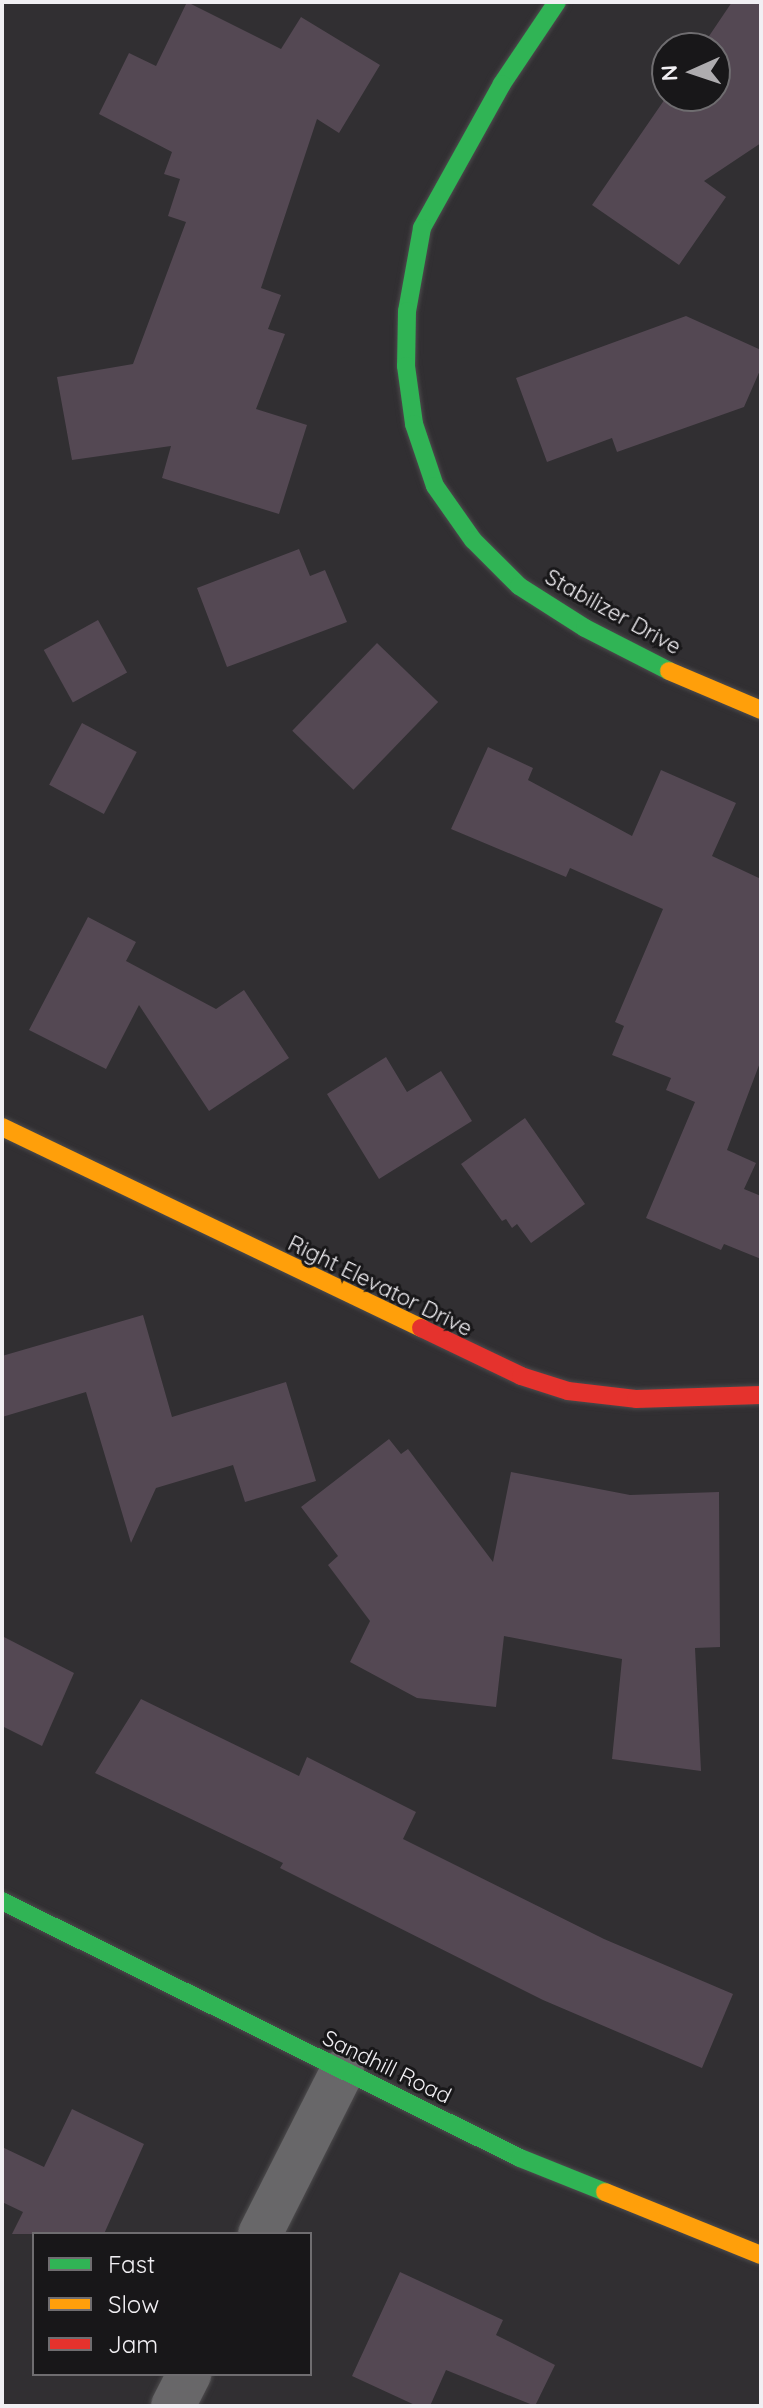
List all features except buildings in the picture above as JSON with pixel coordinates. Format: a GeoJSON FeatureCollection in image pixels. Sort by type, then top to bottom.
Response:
{"type":"FeatureCollection","features":[{"type":"Feature","properties":{"kind":"street","name":"Stabilizer Drive"},"geometry":{"type":"LineString","coordinates":[[557,2],[502,84],[422,228],[407,311],[406,366],[414,424],[435,486],[473,540],[519,586],[611,642],[761,710]]}},
{"type":"Feature","properties":{"kind":"street","name":"Right Elevator Drive"},"geometry":{"type":"LineString","coordinates":[[2,1127],[521,1376],[568,1391],[636,1399],[761,1395]]}},
{"type":"Feature","properties":{"kind":"street","name":"Sandhill Road"},"geometry":{"type":"LineString","coordinates":[[2,1901],[520,2158],[761,2255]]}},
{"type":"Feature","properties":{"kind":"street"},"geometry":{"type":"LineString","coordinates":[[261,2232],[342,2072]]}},
{"type":"Feature","properties":{"kind":"street"},"geometry":{"type":"LineString","coordinates":[[173,2406],[188,2376]]}},
{"type":"Feature","properties":{"kind":"traffic: fast"},"geometry":{"type":"LineString","coordinates":[[557,2],[502,84],[422,228],[407,311],[406,366],[414,424],[435,486],[473,540],[519,586],[585,628],[669,671]]}},
{"type":"Feature","properties":{"kind":"traffic: fast"},"geometry":{"type":"LineString","coordinates":[[2,1901],[520,2158],[605,2192]]}},
{"type":"Feature","properties":{"kind":"traffic: slow"},"geometry":{"type":"LineString","coordinates":[[669,671],[761,710]]}},
{"type":"Feature","properties":{"kind":"traffic: slow"},"geometry":{"type":"LineString","coordinates":[[2,1127],[421,1328]]}},
{"type":"Feature","properties":{"kind":"traffic: slow"},"geometry":{"type":"LineString","coordinates":[[605,2192],[761,2255]]}},
{"type":"Feature","properties":{"kind":"traffic: jam"},"geometry":{"type":"LineString","coordinates":[[421,1328],[521,1376],[568,1391],[636,1399],[761,1395]]}}]}
